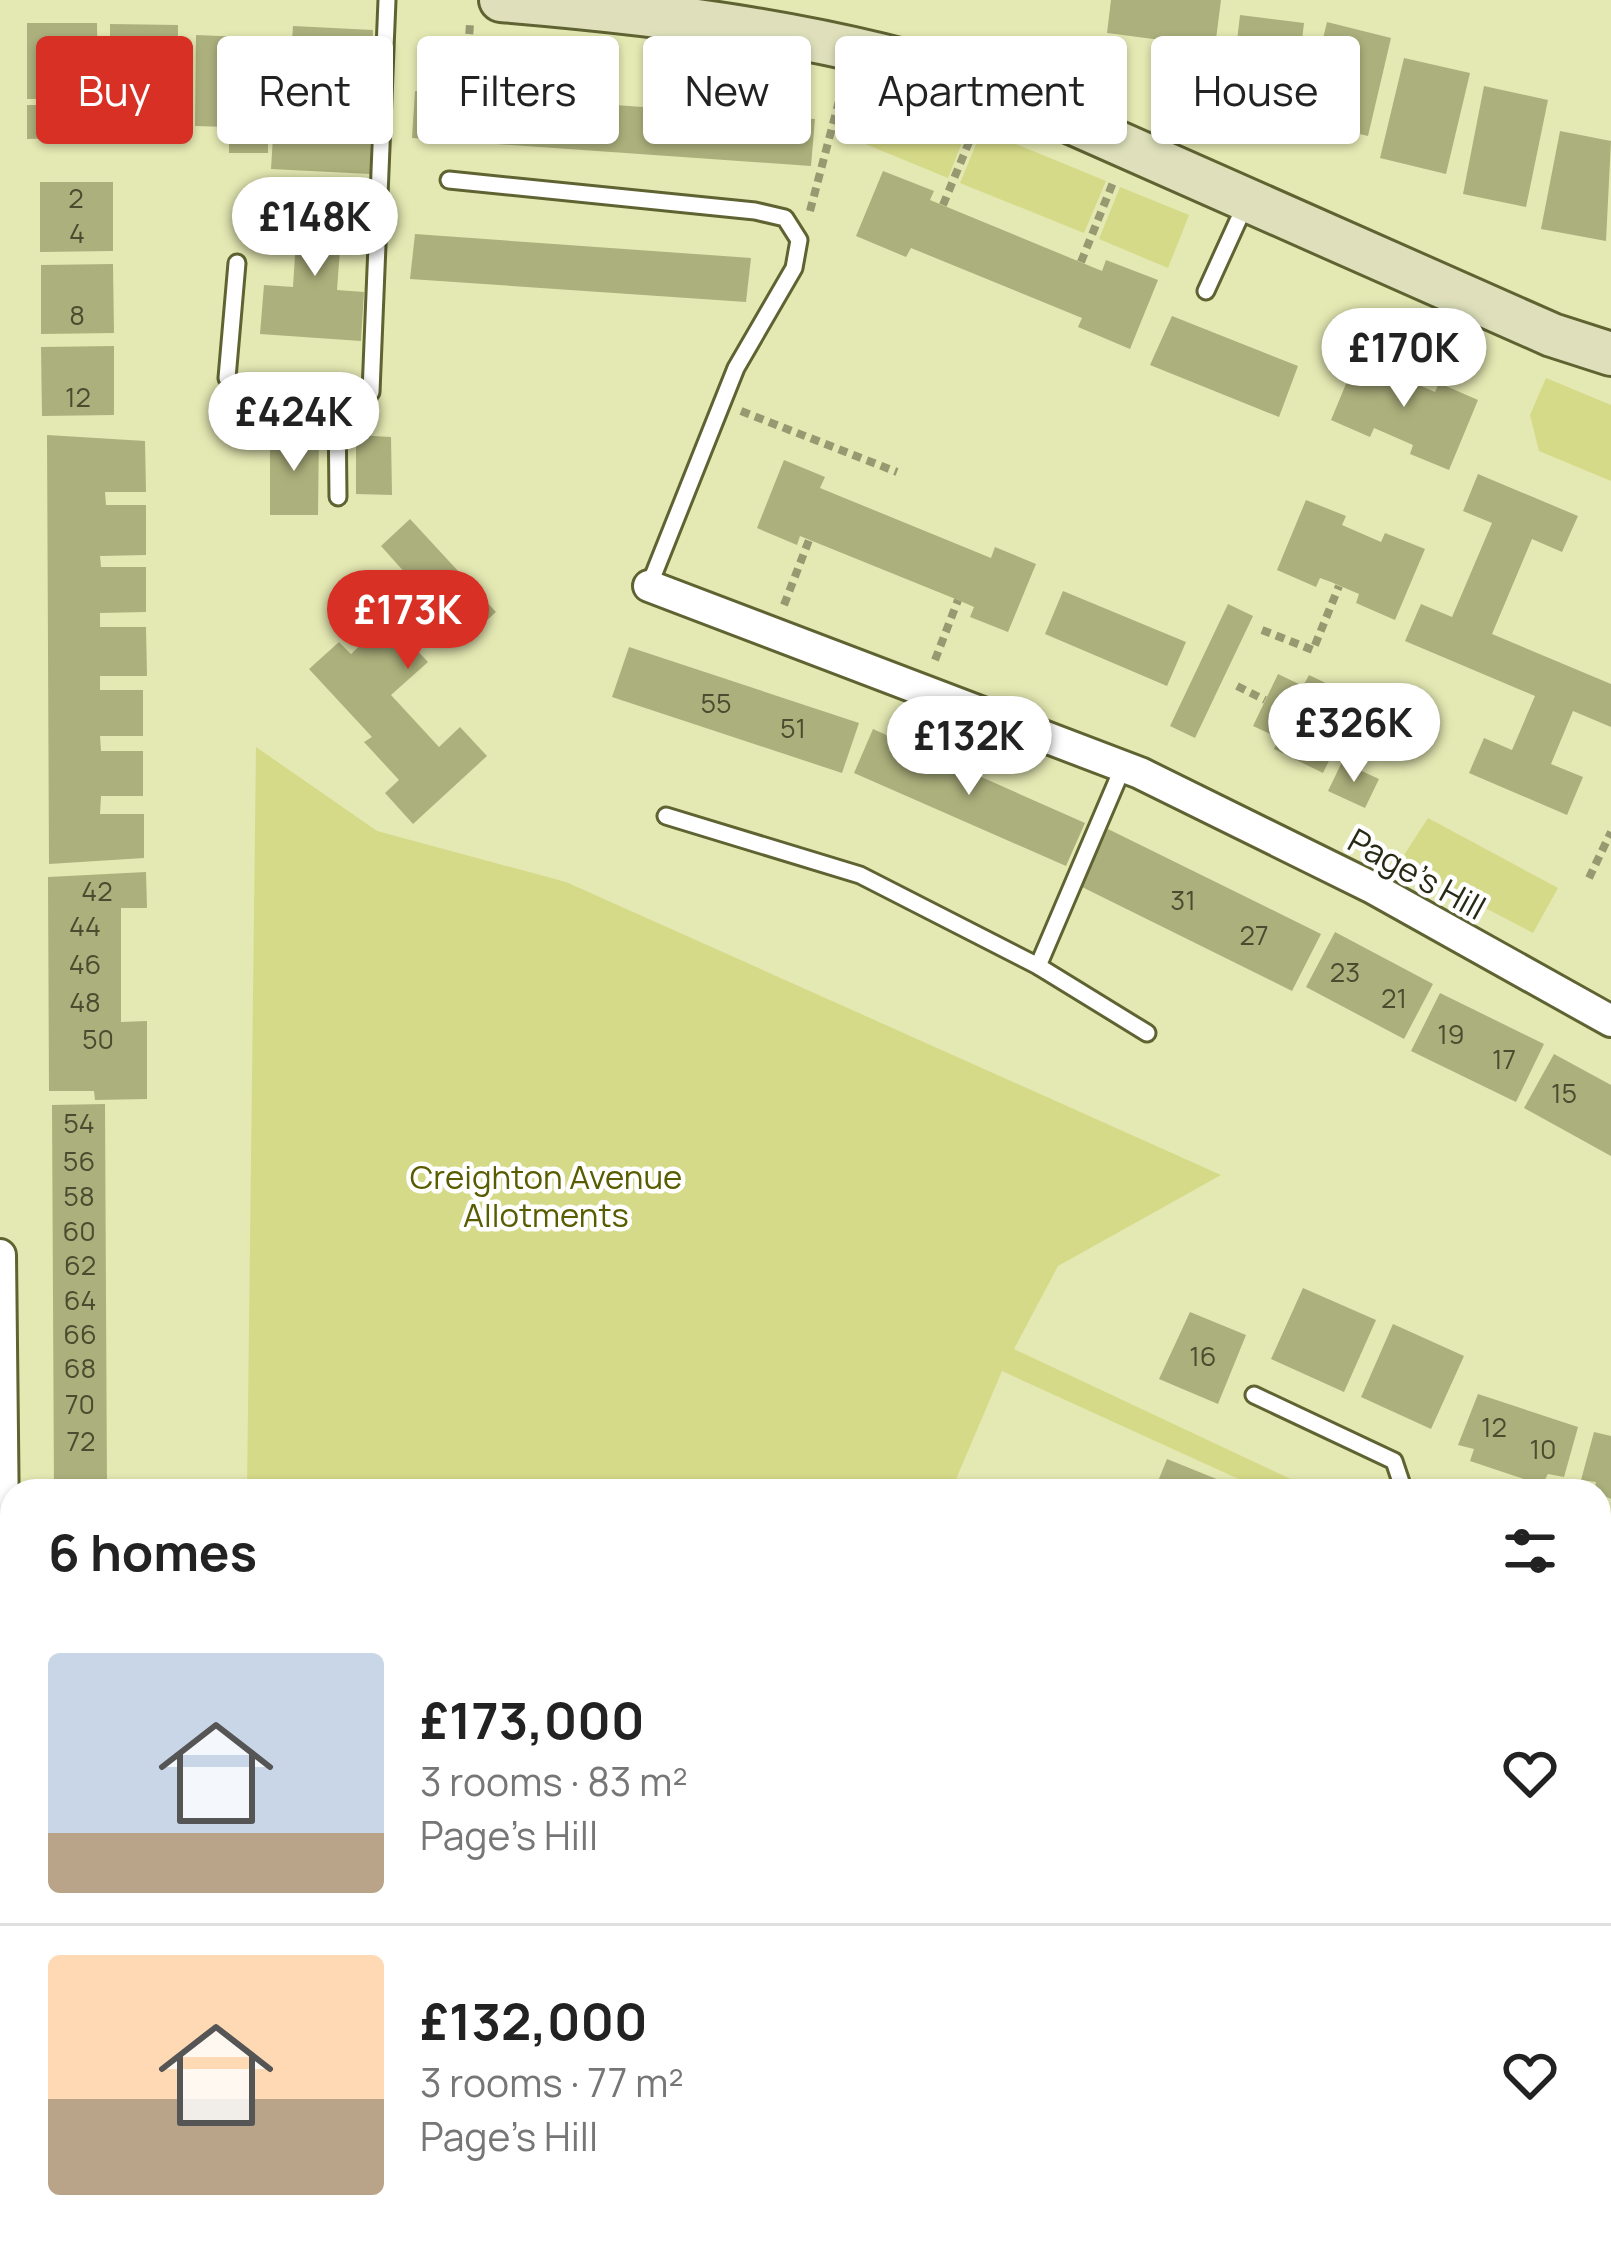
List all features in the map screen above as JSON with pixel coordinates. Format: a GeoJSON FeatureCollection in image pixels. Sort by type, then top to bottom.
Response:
{"type":"FeatureCollection","features":[{"type":"Feature","properties":{"kind":"main road"},"geometry":{"type":"LineString","coordinates":[[501,0],[671,14],[835,45]]}},
{"type":"Feature","properties":{"kind":"main road"},"geometry":{"type":"LineString","coordinates":[[1125,144],[1552,335],[1611,354]]}},
{"type":"Feature","properties":{"kind":"street","name":"Page's Hill"},"geometry":{"type":"LineString","coordinates":[[650,586],[1123,766],[1371,887],[1611,1022]]}},
{"type":"Feature","properties":{"kind":"street"},"geometry":{"type":"LineString","coordinates":[[0,1255],[2,1479]]}},
{"type":"Feature","properties":{"kind":"lane"},"geometry":{"type":"LineString","coordinates":[[237,263],[227,378],[256,405],[357,408],[371,392],[387,0]]}},
{"type":"Feature","properties":{"kind":"lane"},"geometry":{"type":"LineString","coordinates":[[448,179],[755,211],[785,218],[800,240],[794,268],[736,368],[650,586]]}},
{"type":"Feature","properties":{"kind":"lane"},"geometry":{"type":"LineString","coordinates":[[1206,291],[1248,198]]}},
{"type":"Feature","properties":{"kind":"lane"},"geometry":{"type":"LineString","coordinates":[[337,407],[338,497]]}},
{"type":"Feature","properties":{"kind":"lane"},"geometry":{"type":"LineString","coordinates":[[1038,966],[1123,766]]}},
{"type":"Feature","properties":{"kind":"lane"},"geometry":{"type":"LineString","coordinates":[[666,816],[860,875],[1038,966],[1147,1033]]}},
{"type":"Feature","properties":{"kind":"lane"},"geometry":{"type":"LineString","coordinates":[[1254,1395],[1394,1461],[1400,1479]]}},
{"type":"Feature","properties":{"kind":"path"},"geometry":{"type":"LineString","coordinates":[[800,240],[824,170],[835,118]]}},
{"type":"Feature","properties":{"kind":"path"},"geometry":{"type":"LineString","coordinates":[[944,206],[960,165]]}},
{"type":"Feature","properties":{"kind":"path"},"geometry":{"type":"LineString","coordinates":[[1081,262],[1097,221]]}},
{"type":"Feature","properties":{"kind":"path"},"geometry":{"type":"LineString","coordinates":[[1350,333],[1424,365],[1416,383]]}},
{"type":"Feature","properties":{"kind":"path"},"geometry":{"type":"LineString","coordinates":[[722,404],[897,472]]}},
{"type":"Feature","properties":{"kind":"path"},"geometry":{"type":"LineString","coordinates":[[773,633],[809,539]]}},
{"type":"Feature","properties":{"kind":"path"},"geometry":{"type":"LineString","coordinates":[[1262,630],[1312,650],[1340,586]]}},
{"type":"Feature","properties":{"kind":"path"},"geometry":{"type":"LineString","coordinates":[[924,690],[958,600]]}},
{"type":"Feature","properties":{"kind":"path"},"geometry":{"type":"LineString","coordinates":[[1237,686],[1265,700]]}},
{"type":"Feature","properties":{"kind":"path"},"geometry":{"type":"LineString","coordinates":[[1589,878],[1611,832]]}},
{"type":"Feature","properties":{"kind":"green space"},"geometry":{"type":"Polygon","coordinates":[[[865,144],[961,144],[948,178],[865,144]]]}},
{"type":"Feature","properties":{"kind":"green space"},"geometry":{"type":"Polygon","coordinates":[[[976,144],[1016,144],[1106,181],[1084,233],[960,183],[976,144]]]}},
{"type":"Feature","properties":{"kind":"green space"},"geometry":{"type":"Polygon","coordinates":[[[1120,187],[1189,215],[1168,268],[1099,239],[1120,187]]]}},
{"type":"Feature","properties":{"kind":"green space"},"geometry":{"type":"Polygon","coordinates":[[[1546,378],[1611,405],[1611,481],[1539,451],[1530,415],[1546,378]]]}},
{"type":"Feature","properties":{"kind":"green space","name":"Creighton Avenue Allotments"},"geometry":{"type":"Polygon","coordinates":[[[256,747],[377,831],[566,882],[1221,1175],[1058,1266],[1014,1349],[1290,1479],[1239,1479],[1002,1371],[956,1479],[247,1479],[256,747]]]}},
{"type":"Feature","properties":{"kind":"green space"},"geometry":{"type":"Polygon","coordinates":[[[1428,818],[1558,888],[1533,933],[1399,863],[1428,818]]]}},
{"type":"Feature","properties":{"kind":"building"},"geometry":{"type":"Polygon","coordinates":[[[1111,0],[1221,0],[1216,36],[1151,39],[1107,33],[1111,0]]]}},
{"type":"Feature","properties":{"kind":"building"},"geometry":{"type":"Polygon","coordinates":[[[1240,15],[1304,23],[1302,36],[1238,36],[1240,15]]]}},
{"type":"Feature","properties":{"kind":"building"},"geometry":{"type":"Polygon","coordinates":[[[1327,22],[1391,38],[1368,136],[1360,134],[1360,36],[1324,36],[1327,22]]]}},
{"type":"Feature","properties":{"kind":"building"},"geometry":{"type":"Polygon","coordinates":[[[27,23],[97,23],[97,36],[36,36],[36,99],[27,99],[27,23]]]}},
{"type":"Feature","properties":{"kind":"building"},"geometry":{"type":"Polygon","coordinates":[[[110,24],[178,25],[178,36],[110,36],[110,24]]]}},
{"type":"Feature","properties":{"kind":"building"},"geometry":{"type":"Polygon","coordinates":[[[293,26],[373,30],[373,36],[292,36],[293,26]]]}},
{"type":"Feature","properties":{"kind":"building"},"geometry":{"type":"Polygon","coordinates":[[[196,35],[220,36],[217,127],[195,126],[196,35]]]}},
{"type":"Feature","properties":{"kind":"building"},"geometry":{"type":"Polygon","coordinates":[[[1404,58],[1470,73],[1446,174],[1380,158],[1404,58]]]}},
{"type":"Feature","properties":{"kind":"building"},"geometry":{"type":"Polygon","coordinates":[[[1484,86],[1548,100],[1526,207],[1463,194],[1484,86]]]}},
{"type":"Feature","properties":{"kind":"building"},"geometry":{"type":"Polygon","coordinates":[[[415,91],[417,91],[417,138],[412,138],[415,91]]]}},
{"type":"Feature","properties":{"kind":"building"},"geometry":{"type":"Polygon","coordinates":[[[27,105],[36,105],[36,139],[27,139],[27,105]]]}},
{"type":"Feature","properties":{"kind":"building"},"geometry":{"type":"Polygon","coordinates":[[[619,105],[643,107],[643,144],[811,144],[811,119],[815,119],[811,166],[498,144],[619,144],[619,105]]]}},
{"type":"Feature","properties":{"kind":"building"},"geometry":{"type":"Polygon","coordinates":[[[1560,131],[1611,141],[1606,241],[1541,229],[1560,131]]]}},
{"type":"Feature","properties":{"kind":"building"},"geometry":{"type":"Polygon","coordinates":[[[229,144],[268,144],[268,153],[229,153],[229,144]]]}},
{"type":"Feature","properties":{"kind":"building"},"geometry":{"type":"Polygon","coordinates":[[[273,144],[371,144],[370,174],[271,169],[273,144]]]}},
{"type":"Feature","properties":{"kind":"building"},"geometry":{"type":"Polygon","coordinates":[[[883,171],[934,191],[930,200],[1102,271],[1106,260],[1158,280],[1130,349],[1078,327],[1082,318],[911,248],[906,257],[856,236],[883,171]]]}},
{"type":"Feature","properties":{"kind":"building"},"geometry":{"type":"Polygon","coordinates":[[[40,182],[113,182],[113,251],[40,252],[40,182]]]}},
{"type":"Feature","properties":{"kind":"building"},"geometry":{"type":"Polygon","coordinates":[[[299,191],[344,194],[337,290],[364,292],[361,341],[260,334],[264,285],[293,287],[299,191]]]}},
{"type":"Feature","properties":{"kind":"building"},"geometry":{"type":"Polygon","coordinates":[[[415,234],[751,258],[746,302],[410,279],[415,234]]]}},
{"type":"Feature","properties":{"kind":"building"},"geometry":{"type":"Polygon","coordinates":[[[113,264],[114,333],[41,334],[41,265],[113,264]]]}},
{"type":"Feature","properties":{"kind":"building"},"geometry":{"type":"Polygon","coordinates":[[[1172,316],[1298,366],[1279,417],[1150,365],[1172,316]]]}},
{"type":"Feature","properties":{"kind":"building"},"geometry":{"type":"Polygon","coordinates":[[[114,346],[114,415],[42,416],[41,347],[114,346]]]}},
{"type":"Feature","properties":{"kind":"building"},"geometry":{"type":"Polygon","coordinates":[[[1360,350],[1400,366],[1396,375],[1435,392],[1439,383],[1478,400],[1449,470],[1410,454],[1413,445],[1374,428],[1370,437],[1331,420],[1360,350]]]}},
{"type":"Feature","properties":{"kind":"building"},"geometry":{"type":"Polygon","coordinates":[[[319,433],[318,515],[270,515],[270,434],[319,433]]]}},
{"type":"Feature","properties":{"kind":"building"},"geometry":{"type":"Polygon","coordinates":[[[47,435],[145,441],[146,492],[105,492],[106,505],[146,505],[146,555],[100,556],[101,567],[146,567],[146,612],[100,613],[100,627],[146,627],[147,676],[100,676],[100,690],[143,690],[143,736],[100,736],[101,751],[143,751],[143,796],[101,796],[100,814],[144,814],[144,858],[49,864],[47,435]]]}},
{"type":"Feature","properties":{"kind":"building"},"geometry":{"type":"Polygon","coordinates":[[[356,435],[391,437],[392,495],[356,494],[356,435]]]}},
{"type":"Feature","properties":{"kind":"building"},"geometry":{"type":"Polygon","coordinates":[[[784,460],[825,477],[820,488],[991,558],[995,547],[1036,564],[1008,632],[970,617],[974,607],[958,600],[800,536],[797,545],[757,528],[784,460]]]}},
{"type":"Feature","properties":{"kind":"building"},"geometry":{"type":"Polygon","coordinates":[[[1478,474],[1578,516],[1562,552],[1532,539],[1492,634],[1611,684],[1611,727],[1573,711],[1551,764],[1583,777],[1567,815],[1469,773],[1484,738],[1512,750],[1535,696],[1405,641],[1421,604],[1452,617],[1492,523],[1463,511],[1478,474]]]}},
{"type":"Feature","properties":{"kind":"building"},"geometry":{"type":"Polygon","coordinates":[[[1306,500],[1346,516],[1342,525],[1381,542],[1385,533],[1425,549],[1395,620],[1356,603],[1359,594],[1331,582],[1320,578],[1316,587],[1277,570],[1306,500]]]}},
{"type":"Feature","properties":{"kind":"building"},"geometry":{"type":"Polygon","coordinates":[[[410,519],[496,612],[465,640],[443,617],[412,645],[428,662],[391,695],[439,747],[460,727],[487,756],[413,824],[385,793],[399,780],[364,742],[372,737],[309,669],[339,642],[351,654],[384,623],[371,608],[407,575],[381,546],[410,519]]]}},
{"type":"Feature","properties":{"kind":"building"},"geometry":{"type":"Polygon","coordinates":[[[1063,591],[1186,642],[1167,686],[1045,634],[1063,591]]]}},
{"type":"Feature","properties":{"kind":"building"},"geometry":{"type":"Polygon","coordinates":[[[1228,604],[1253,616],[1195,738],[1170,726],[1228,604]]]}},
{"type":"Feature","properties":{"kind":"building"},"geometry":{"type":"Polygon","coordinates":[[[629,647],[859,723],[842,773],[612,697],[629,647]]]}},
{"type":"Feature","properties":{"kind":"building"},"geometry":{"type":"Polygon","coordinates":[[[1278,674],[1303,686],[1309,675],[1359,699],[1323,773],[1274,749],[1279,738],[1253,726],[1278,674]]]}},
{"type":"Feature","properties":{"kind":"building"},"geometry":{"type":"Polygon","coordinates":[[[873,729],[1085,823],[1066,866],[854,773],[873,729]]]}},
{"type":"Feature","properties":{"kind":"building"},"geometry":{"type":"Polygon","coordinates":[[[1342,762],[1379,779],[1365,808],[1328,791],[1342,762]]]}},
{"type":"Feature","properties":{"kind":"building"},"geometry":{"type":"Polygon","coordinates":[[[1108,829],[1321,934],[1292,991],[1080,886],[1108,829]]]}},
{"type":"Feature","properties":{"kind":"building"},"geometry":{"type":"Polygon","coordinates":[[[146,872],[147,908],[121,908],[121,1022],[147,1021],[147,1099],[95,1100],[94,1091],[49,1091],[48,877],[146,872]]]}},
{"type":"Feature","properties":{"kind":"building"},"geometry":{"type":"Polygon","coordinates":[[[1335,932],[1433,984],[1404,1039],[1306,987],[1335,932]]]}},
{"type":"Feature","properties":{"kind":"building"},"geometry":{"type":"Polygon","coordinates":[[[1440,993],[1544,1044],[1516,1102],[1411,1051],[1440,993]]]}},
{"type":"Feature","properties":{"kind":"building"},"geometry":{"type":"Polygon","coordinates":[[[1554,1054],[1611,1085],[1611,1156],[1524,1108],[1554,1054]]]}},
{"type":"Feature","properties":{"kind":"building"},"geometry":{"type":"Polygon","coordinates":[[[105,1104],[107,1479],[54,1479],[52,1105],[105,1104]]]}},
{"type":"Feature","properties":{"kind":"building"},"geometry":{"type":"Polygon","coordinates":[[[1303,1288],[1376,1320],[1344,1392],[1271,1359],[1303,1288]]]}},
{"type":"Feature","properties":{"kind":"building"},"geometry":{"type":"Polygon","coordinates":[[[1190,1312],[1246,1335],[1218,1404],[1159,1379],[1190,1312]]]}},
{"type":"Feature","properties":{"kind":"building"},"geometry":{"type":"Polygon","coordinates":[[[1393,1324],[1464,1356],[1431,1429],[1361,1397],[1393,1324]]]}},
{"type":"Feature","properties":{"kind":"building"},"geometry":{"type":"Polygon","coordinates":[[[1478,1394],[1578,1427],[1564,1477],[1548,1474],[1545,1479],[1524,1479],[1470,1461],[1474,1449],[1458,1445],[1478,1394]]]}},
{"type":"Feature","properties":{"kind":"building"},"geometry":{"type":"Polygon","coordinates":[[[1594,1432],[1611,1436],[1611,1479],[1581,1479],[1594,1432]]]}},
{"type":"Feature","properties":{"kind":"building"},"geometry":{"type":"Polygon","coordinates":[[[1167,1459],[1217,1479],[1159,1479],[1167,1459]]]}}]}
